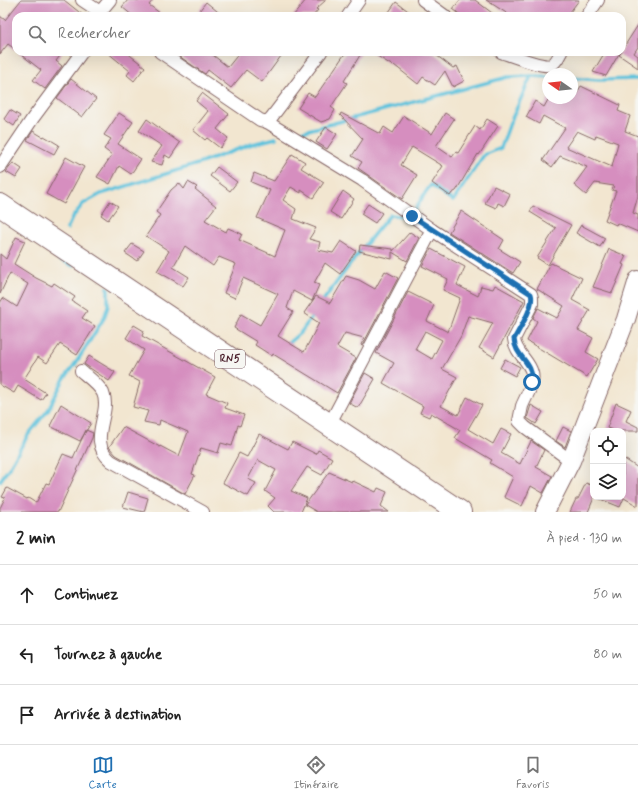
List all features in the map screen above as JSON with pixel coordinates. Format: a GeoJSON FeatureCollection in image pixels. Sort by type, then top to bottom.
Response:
{"type":"FeatureCollection","features":[{"type":"Feature","properties":{"kind":"highway","name":"RN5"},"geometry":{"type":"LineString","coordinates":[[0,205],[460,512]]}},
{"type":"Feature","properties":{"kind":"street"},"geometry":{"type":"LineString","coordinates":[[82,0],[100,12]]}},
{"type":"Feature","properties":{"kind":"street"},"geometry":{"type":"LineString","coordinates":[[104,12],[110,0]]}},
{"type":"Feature","properties":{"kind":"street"},"geometry":{"type":"LineString","coordinates":[[351,12],[360,0]]}},
{"type":"Feature","properties":{"kind":"street"},"geometry":{"type":"LineString","coordinates":[[423,0],[440,12]]}},
{"type":"Feature","properties":{"kind":"street"},"geometry":{"type":"LineString","coordinates":[[589,12],[598,0]]}},
{"type":"Feature","properties":{"kind":"street"},"geometry":{"type":"LineString","coordinates":[[0,167],[33,118],[79,56]]}},
{"type":"Feature","properties":{"kind":"street"},"geometry":{"type":"LineString","coordinates":[[166,56],[260,120],[267,122],[362,180],[432,230],[531,294],[532,304],[514,339],[515,345],[531,369],[532,374],[532,382],[522,407],[519,421],[571,461]]}},
{"type":"Feature","properties":{"kind":"street"},"geometry":{"type":"LineString","coordinates":[[267,122],[318,56]]}},
{"type":"Feature","properties":{"kind":"street"},"geometry":{"type":"LineString","coordinates":[[512,56],[547,65],[554,63],[558,56]]}},
{"type":"Feature","properties":{"kind":"street"},"geometry":{"type":"LineString","coordinates":[[329,425],[432,230]]}},
{"type":"Feature","properties":{"kind":"street"},"geometry":{"type":"LineString","coordinates":[[545,512],[571,461],[626,319],[638,280]]}},
{"type":"Feature","properties":{"kind":"street"},"geometry":{"type":"LineString","coordinates":[[81,371],[103,392],[105,400],[100,426],[101,445],[105,455],[111,461],[203,512]]}},
{"type":"Feature","properties":{"kind":"building"},"geometry":{"type":"Polygon","coordinates":[[[21,0],[64,0],[79,12],[12,12],[12,47],[8,44],[0,54],[0,16],[5,20],[21,0]]]}},
{"type":"Feature","properties":{"kind":"building"},"geometry":{"type":"Polygon","coordinates":[[[128,0],[153,0],[149,5],[159,12],[128,12],[122,7],[128,0]]]}},
{"type":"Feature","properties":{"kind":"building"},"geometry":{"type":"Polygon","coordinates":[[[306,0],[326,0],[316,9],[318,10],[316,12],[296,12],[306,0]]]}},
{"type":"Feature","properties":{"kind":"building"},"geometry":{"type":"Polygon","coordinates":[[[460,0],[475,0],[491,12],[457,12],[453,9],[460,0]]]}},
{"type":"Feature","properties":{"kind":"building"},"geometry":{"type":"Polygon","coordinates":[[[486,0],[579,0],[570,12],[505,12],[486,0]]]}},
{"type":"Feature","properties":{"kind":"building"},"geometry":{"type":"Polygon","coordinates":[[[206,2],[218,12],[200,12],[199,11],[206,2]]]}},
{"type":"Feature","properties":{"kind":"building"},"geometry":{"type":"Polygon","coordinates":[[[396,2],[410,12],[389,12],[396,2]]]}},
{"type":"Feature","properties":{"kind":"building"},"geometry":{"type":"Polygon","coordinates":[[[638,25],[638,47],[634,53],[638,56],[638,68],[620,56],[626,56],[626,44],[638,25]]]}},
{"type":"Feature","properties":{"kind":"building"},"geometry":{"type":"Polygon","coordinates":[[[23,56],[60,56],[56,61],[62,66],[45,89],[33,80],[41,70],[23,56]]]}},
{"type":"Feature","properties":{"kind":"building"},"geometry":{"type":"Polygon","coordinates":[[[112,56],[131,56],[145,67],[134,81],[127,75],[130,71],[112,56]]]}},
{"type":"Feature","properties":{"kind":"building"},"geometry":{"type":"Polygon","coordinates":[[[179,56],[214,56],[228,67],[237,56],[281,56],[262,82],[246,70],[231,88],[208,70],[205,74],[179,56]]]}},
{"type":"Feature","properties":{"kind":"building"},"geometry":{"type":"Polygon","coordinates":[[[343,56],[360,56],[344,81],[347,83],[331,107],[335,110],[330,119],[321,122],[298,108],[308,93],[315,97],[343,56]]]}},
{"type":"Feature","properties":{"kind":"building"},"geometry":{"type":"Polygon","coordinates":[[[377,56],[437,56],[453,68],[457,66],[464,81],[453,87],[445,71],[435,85],[423,77],[418,84],[394,65],[393,66],[377,56]]]}},
{"type":"Feature","properties":{"kind":"building"},"geometry":{"type":"Polygon","coordinates":[[[603,56],[618,56],[606,76],[593,72],[603,56]]]}},
{"type":"Feature","properties":{"kind":"building"},"geometry":{"type":"Polygon","coordinates":[[[71,79],[96,99],[82,117],[57,98],[71,79]]]}},
{"type":"Feature","properties":{"kind":"building"},"geometry":{"type":"Polygon","coordinates":[[[581,86],[620,105],[618,111],[630,116],[625,131],[638,136],[638,196],[633,213],[638,215],[638,232],[617,223],[616,225],[605,220],[616,191],[612,190],[614,186],[595,183],[586,195],[574,185],[587,167],[560,156],[552,167],[543,160],[565,128],[543,116],[539,124],[526,117],[535,101],[544,107],[546,104],[578,104],[578,91],[581,86]],[[577,131],[566,147],[612,167],[618,143],[596,135],[595,139],[577,131]]]}},
{"type":"Feature","properties":{"kind":"building"},"geometry":{"type":"Polygon","coordinates":[[[202,93],[229,114],[217,129],[228,138],[220,148],[207,138],[205,140],[193,130],[208,111],[196,101],[202,93]]]}},
{"type":"Feature","properties":{"kind":"building"},"geometry":{"type":"Polygon","coordinates":[[[10,110],[20,116],[14,126],[4,119],[10,110]]]}},
{"type":"Feature","properties":{"kind":"building"},"geometry":{"type":"Polygon","coordinates":[[[119,113],[133,122],[118,144],[141,159],[131,174],[119,166],[110,184],[97,177],[112,155],[104,149],[111,139],[104,135],[119,113]]]}},
{"type":"Feature","properties":{"kind":"building"},"geometry":{"type":"Polygon","coordinates":[[[341,113],[380,134],[384,127],[393,133],[404,116],[432,134],[445,113],[454,119],[436,146],[452,157],[456,152],[458,153],[475,126],[480,130],[487,119],[498,126],[479,155],[478,154],[456,191],[450,196],[432,183],[443,166],[412,147],[401,165],[417,175],[402,199],[358,168],[362,162],[352,156],[363,139],[340,115],[341,113]]]}},
{"type":"Feature","properties":{"kind":"building"},"geometry":{"type":"Polygon","coordinates":[[[147,119],[180,143],[170,158],[165,155],[162,165],[151,162],[162,146],[139,131],[147,119]]]}},
{"type":"Feature","properties":{"kind":"building"},"geometry":{"type":"Polygon","coordinates":[[[326,127],[337,134],[327,149],[316,142],[326,127]]]}},
{"type":"Feature","properties":{"kind":"building"},"geometry":{"type":"Polygon","coordinates":[[[33,131],[59,145],[54,154],[27,140],[33,131]]]}},
{"type":"Feature","properties":{"kind":"building"},"geometry":{"type":"Polygon","coordinates":[[[292,154],[305,162],[301,168],[324,182],[313,198],[301,190],[301,193],[291,187],[283,200],[296,209],[293,219],[316,228],[309,239],[320,242],[318,250],[333,253],[341,241],[356,251],[340,274],[325,263],[314,283],[319,285],[312,301],[293,291],[287,308],[293,312],[278,336],[304,352],[319,323],[304,313],[316,296],[330,303],[346,276],[359,280],[375,289],[385,271],[398,278],[362,346],[361,345],[364,338],[345,333],[337,347],[356,358],[337,393],[273,354],[272,356],[255,345],[257,342],[234,328],[241,314],[260,325],[278,294],[243,278],[235,298],[224,293],[236,264],[219,257],[213,266],[185,246],[173,267],[189,277],[183,286],[157,271],[169,251],[146,236],[160,215],[156,212],[171,190],[179,183],[184,189],[188,182],[197,187],[195,189],[216,206],[205,220],[226,232],[228,228],[242,234],[239,240],[275,256],[285,230],[257,218],[270,190],[251,182],[254,173],[274,181],[292,154]]]}},
{"type":"Feature","properties":{"kind":"building"},"geometry":{"type":"Polygon","coordinates":[[[66,157],[84,167],[64,204],[46,194],[66,157]]]}},
{"type":"Feature","properties":{"kind":"building"},"geometry":{"type":"Polygon","coordinates":[[[13,163],[22,169],[16,178],[6,172],[13,163]]]}},
{"type":"Feature","properties":{"kind":"building"},"geometry":{"type":"Polygon","coordinates":[[[217,167],[237,182],[230,191],[210,176],[217,167]]]}},
{"type":"Feature","properties":{"kind":"building"},"geometry":{"type":"Polygon","coordinates":[[[494,186],[510,194],[504,206],[498,203],[496,208],[485,203],[494,186]]]}},
{"type":"Feature","properties":{"kind":"building"},"geometry":{"type":"Polygon","coordinates":[[[343,191],[354,199],[341,219],[330,212],[343,191]]]}},
{"type":"Feature","properties":{"kind":"building"},"geometry":{"type":"Polygon","coordinates":[[[110,201],[118,206],[108,220],[101,215],[110,201]]]}},
{"type":"Feature","properties":{"kind":"building"},"geometry":{"type":"Polygon","coordinates":[[[368,204],[382,213],[375,223],[361,214],[368,204]]]}},
{"type":"Feature","properties":{"kind":"building"},"geometry":{"type":"Polygon","coordinates":[[[533,206],[571,225],[548,265],[537,258],[556,228],[530,212],[533,206]]]}},
{"type":"Feature","properties":{"kind":"building"},"geometry":{"type":"Polygon","coordinates":[[[461,211],[504,240],[499,249],[520,262],[513,273],[449,232],[461,211]]]}},
{"type":"Feature","properties":{"kind":"building"},"geometry":{"type":"Polygon","coordinates":[[[581,225],[605,238],[600,247],[576,233],[581,225]]]}},
{"type":"Feature","properties":{"kind":"building"},"geometry":{"type":"Polygon","coordinates":[[[410,232],[419,238],[407,261],[392,252],[392,259],[359,251],[360,245],[393,249],[393,251],[410,232]]]}},
{"type":"Feature","properties":{"kind":"building"},"geometry":{"type":"Polygon","coordinates":[[[16,237],[25,241],[14,264],[52,286],[54,283],[75,297],[72,301],[87,311],[82,318],[95,326],[77,355],[60,344],[47,363],[38,357],[24,379],[46,393],[41,400],[18,386],[14,393],[0,385],[0,303],[3,298],[17,307],[28,284],[10,273],[0,294],[0,254],[6,259],[16,237]]]}},
{"type":"Feature","properties":{"kind":"building"},"geometry":{"type":"Polygon","coordinates":[[[132,244],[144,251],[137,261],[125,253],[132,244]]]}},
{"type":"Feature","properties":{"kind":"building"},"geometry":{"type":"Polygon","coordinates":[[[431,249],[465,267],[457,285],[478,296],[481,286],[493,289],[495,285],[524,301],[494,357],[479,348],[493,323],[468,316],[461,336],[442,369],[457,377],[441,406],[458,415],[467,397],[482,405],[468,429],[493,444],[501,429],[511,434],[501,453],[520,464],[531,441],[544,450],[536,467],[552,476],[543,493],[531,486],[522,506],[504,497],[513,477],[490,463],[492,460],[455,438],[460,430],[431,413],[429,417],[420,413],[423,406],[383,383],[394,363],[376,353],[408,292],[434,305],[427,321],[448,332],[460,298],[443,290],[448,279],[422,266],[431,249]],[[425,331],[415,349],[432,359],[442,340],[425,331]]]}},
{"type":"Feature","properties":{"kind":"building"},"geometry":{"type":"Polygon","coordinates":[[[609,249],[626,256],[622,264],[624,265],[612,293],[593,287],[609,249]]]}},
{"type":"Feature","properties":{"kind":"building"},"geometry":{"type":"Polygon","coordinates":[[[551,263],[582,278],[572,300],[590,310],[578,330],[593,338],[586,352],[598,359],[587,377],[527,341],[537,321],[533,318],[538,308],[557,318],[564,306],[537,289],[551,263]]]}},
{"type":"Feature","properties":{"kind":"building"},"geometry":{"type":"Polygon","coordinates":[[[134,325],[144,331],[142,336],[215,377],[206,394],[227,403],[225,408],[244,415],[240,426],[238,425],[232,446],[221,443],[218,453],[201,448],[192,474],[195,475],[185,494],[116,455],[109,447],[123,427],[179,456],[188,432],[160,420],[159,425],[144,422],[148,411],[133,407],[140,382],[129,376],[144,350],[126,338],[134,325]]]}},
{"type":"Feature","properties":{"kind":"building"},"geometry":{"type":"Polygon","coordinates":[[[89,356],[115,372],[109,381],[84,364],[89,356]]]}},
{"type":"Feature","properties":{"kind":"building"},"geometry":{"type":"Polygon","coordinates":[[[505,359],[520,367],[515,376],[500,368],[505,359]]]}},
{"type":"Feature","properties":{"kind":"building"},"geometry":{"type":"Polygon","coordinates":[[[365,373],[375,379],[358,408],[349,403],[365,373]]]}},
{"type":"Feature","properties":{"kind":"building"},"geometry":{"type":"Polygon","coordinates":[[[616,403],[631,410],[626,421],[638,427],[638,431],[626,431],[626,428],[607,428],[616,403]]]}},
{"type":"Feature","properties":{"kind":"building"},"geometry":{"type":"Polygon","coordinates":[[[61,404],[91,423],[80,441],[50,426],[61,404]]]}},
{"type":"Feature","properties":{"kind":"building"},"geometry":{"type":"Polygon","coordinates":[[[531,405],[543,412],[536,424],[527,418],[531,405]]]}},
{"type":"Feature","properties":{"kind":"building"},"geometry":{"type":"Polygon","coordinates":[[[563,427],[571,431],[565,447],[556,441],[563,427]]]}},
{"type":"Feature","properties":{"kind":"building"},"geometry":{"type":"Polygon","coordinates":[[[86,430],[93,433],[92,438],[58,512],[0,512],[0,508],[5,498],[2,497],[7,488],[36,503],[46,483],[49,484],[63,454],[73,458],[86,430]]]}},
{"type":"Feature","properties":{"kind":"building"},"geometry":{"type":"Polygon","coordinates":[[[259,434],[288,449],[292,442],[316,454],[318,450],[332,458],[322,475],[307,467],[291,491],[307,498],[301,512],[274,512],[268,506],[275,498],[265,491],[276,470],[258,460],[248,479],[256,483],[248,496],[223,483],[239,453],[247,457],[259,434]]]}},
{"type":"Feature","properties":{"kind":"building"},"geometry":{"type":"Polygon","coordinates":[[[626,460],[638,468],[638,506],[626,499],[626,460]]]}},
{"type":"Feature","properties":{"kind":"building"},"geometry":{"type":"Polygon","coordinates":[[[329,472],[376,492],[378,488],[387,492],[381,506],[389,512],[317,512],[305,505],[329,472]]]}},
{"type":"Feature","properties":{"kind":"building"},"geometry":{"type":"Polygon","coordinates":[[[586,483],[590,485],[590,500],[593,500],[588,512],[570,512],[576,499],[578,499],[586,483]]]}},
{"type":"Feature","properties":{"kind":"building"},"geometry":{"type":"Polygon","coordinates":[[[128,492],[148,498],[144,512],[123,507],[128,492]]]}},
{"type":"Feature","properties":{"kind":"building"},"geometry":{"type":"Polygon","coordinates":[[[602,500],[623,500],[620,507],[602,500]]]}},
{"type":"Feature","properties":{"kind":"waterway"},"geometry":{"type":"LineString","coordinates":[[413,213],[431,185],[453,201],[484,155],[501,148],[510,123],[531,76]]}},
{"type":"Feature","properties":{"kind":"waterway"},"geometry":{"type":"LineString","coordinates":[[293,134],[508,77],[542,77]]}},
{"type":"Feature","properties":{"kind":"waterway"},"geometry":{"type":"LineString","coordinates":[[578,78],[599,80],[638,79]]}},
{"type":"Feature","properties":{"kind":"waterway"},"geometry":{"type":"LineString","coordinates":[[67,229],[72,218],[83,204],[101,194],[201,163],[252,144],[276,138]]}},
{"type":"Feature","properties":{"kind":"waterway"},"geometry":{"type":"LineString","coordinates":[[322,302],[372,236],[390,215],[405,216]]}},
{"type":"Feature","properties":{"kind":"waterway"},"geometry":{"type":"LineString","coordinates":[[56,254],[59,259],[73,266]]}},
{"type":"Feature","properties":{"kind":"waterway"},"geometry":{"type":"LineString","coordinates":[[0,481],[28,435],[48,410],[64,379],[74,366],[104,318],[108,306],[107,288]]}},
{"type":"Feature","properties":{"kind":"waterway"},"geometry":{"type":"LineString","coordinates":[[286,345],[301,332],[314,314]]}},
{"type":"Feature","properties":{"kind":"route"},"geometry":{"type":"LineString","coordinates":[[412,216],[531,294],[532,304],[514,339],[518,351],[531,369],[532,382]]}}]}
